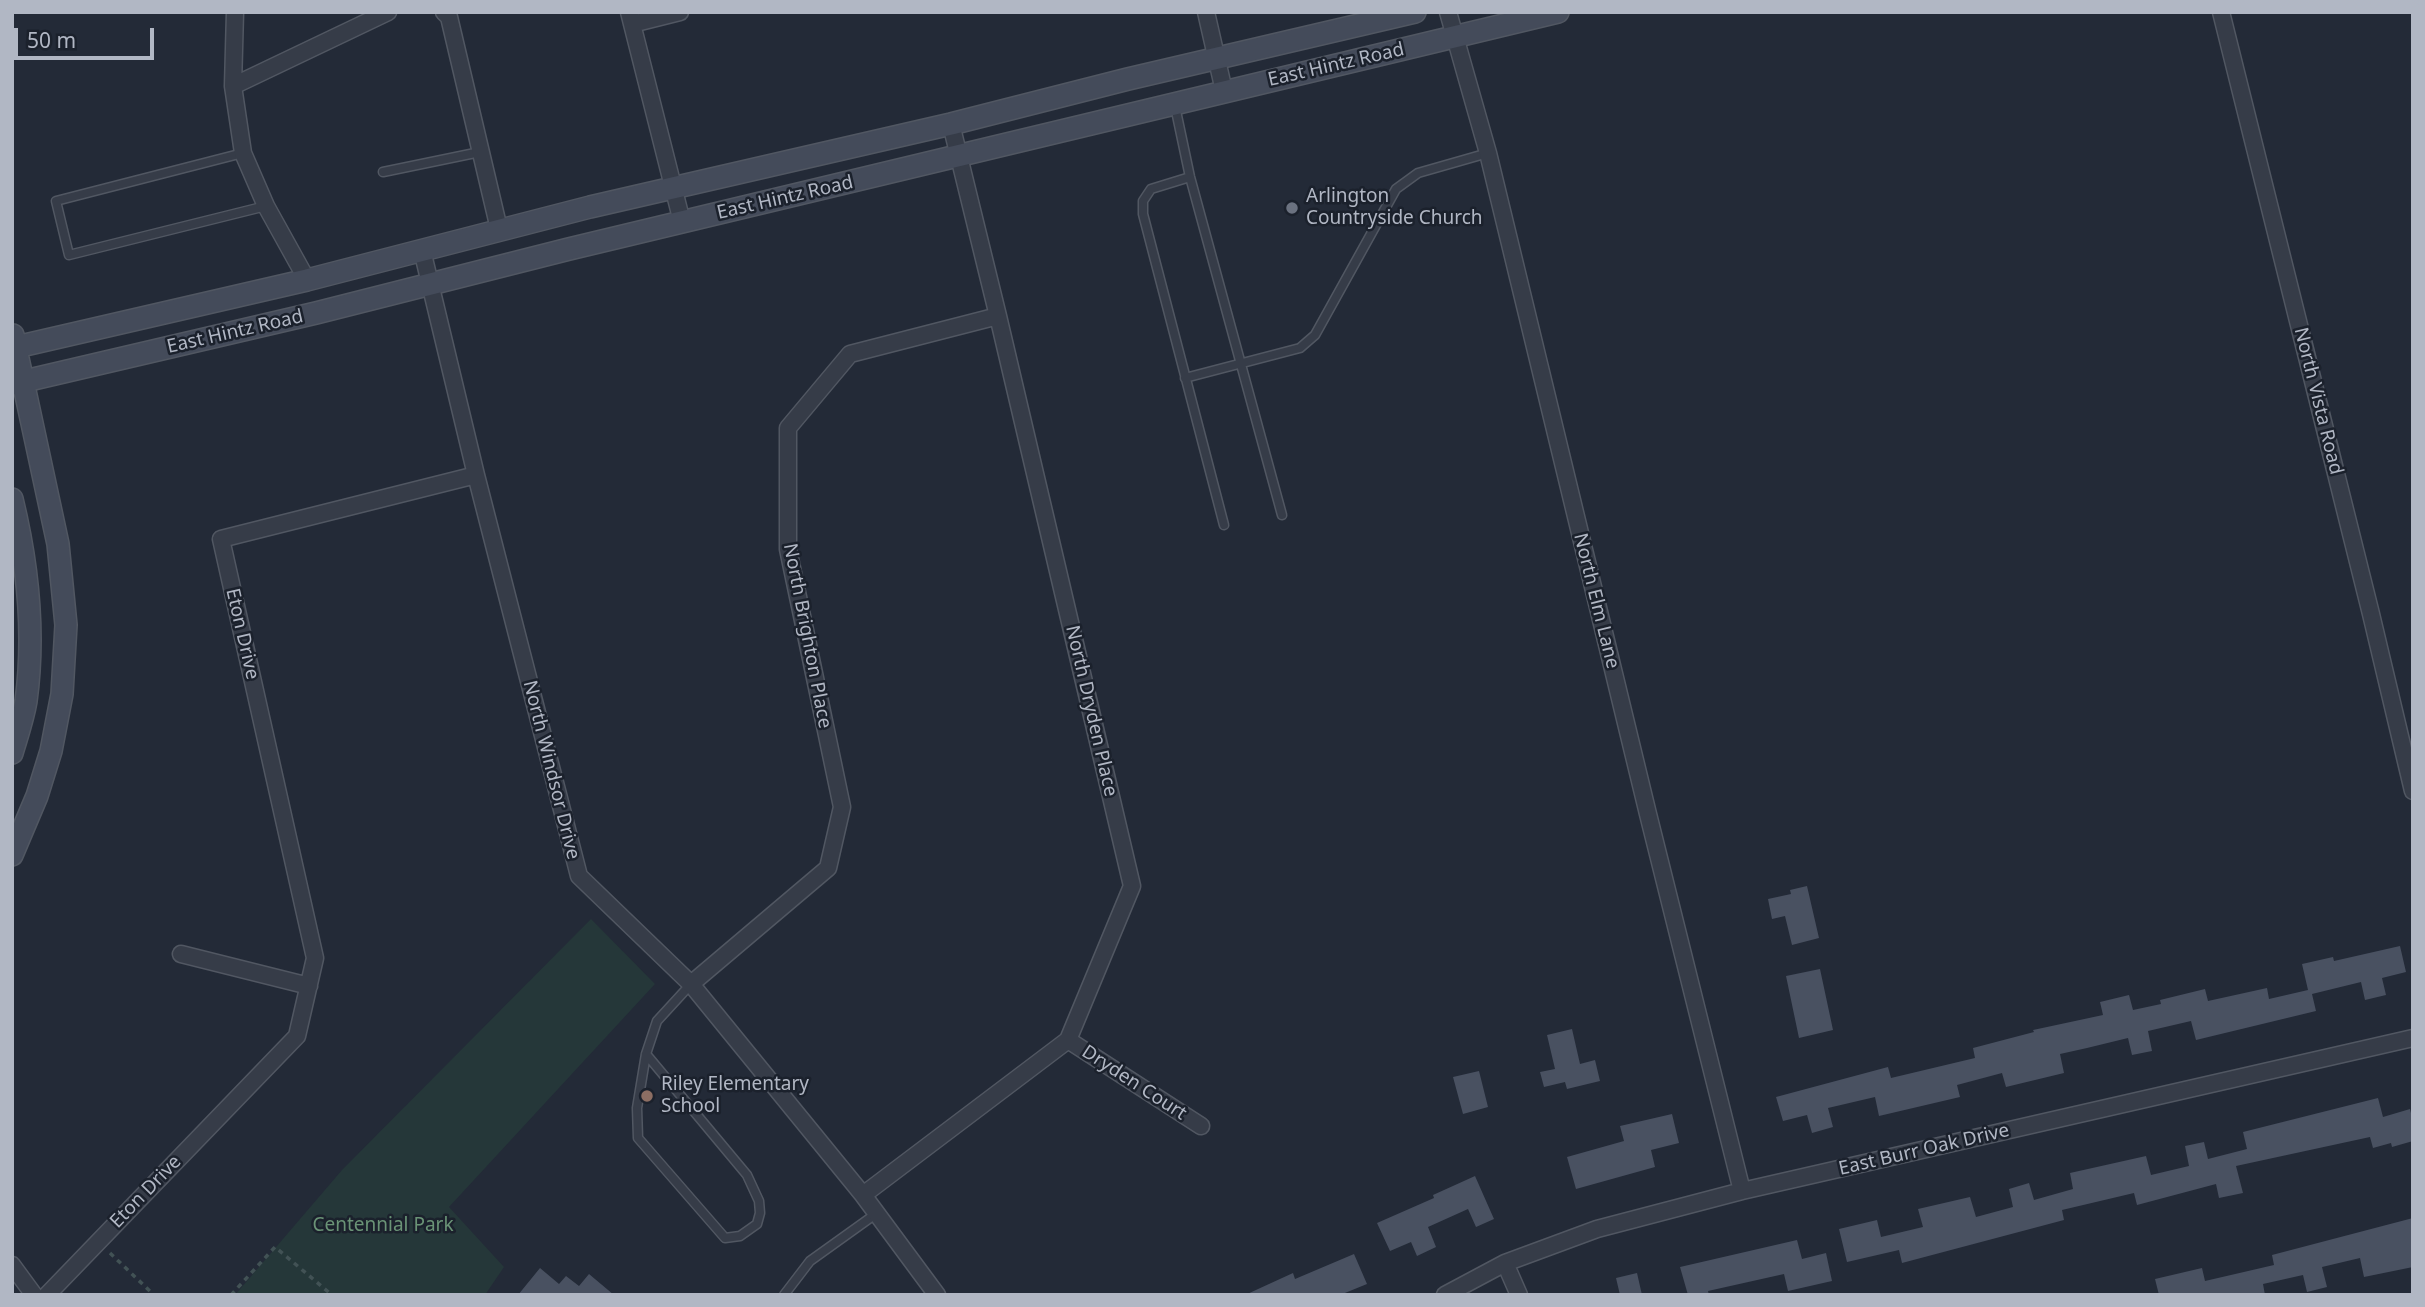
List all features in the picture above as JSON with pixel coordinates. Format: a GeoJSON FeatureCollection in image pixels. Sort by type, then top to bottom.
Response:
{"type":"FeatureCollection","features":[{"type":"Feature","properties":{"kind":"main road","name":"East Hintz Road"},"geometry":{"type":"LineString","coordinates":[[13,343],[307,280],[499,229],[1415,12]]}},
{"type":"Feature","properties":{"kind":"main road","name":"East Hintz Road"},"geometry":{"type":"LineString","coordinates":[[18,382],[227,334],[1559,12]]}},
{"type":"Feature","properties":{"kind":"main road"},"geometry":{"type":"LineString","coordinates":[[12,855],[37,796],[51,751],[62,694],[66,625],[58,544],[18,382],[13,343]]}},
{"type":"Feature","properties":{"kind":"main road"},"geometry":{"type":"LineString","coordinates":[[12,753],[26,703],[31,636],[24,552],[13,506]]}},
{"type":"Feature","properties":{"kind":"street"},"geometry":{"type":"LineString","coordinates":[[235,12],[233,86],[243,153],[266,206],[307,280]]}},
{"type":"Feature","properties":{"kind":"street"},"geometry":{"type":"LineString","coordinates":[[233,86],[388,12]]}},
{"type":"Feature","properties":{"kind":"street"},"geometry":{"type":"LineString","coordinates":[[443,12],[449,17],[499,229]]}},
{"type":"Feature","properties":{"kind":"street"},"geometry":{"type":"LineString","coordinates":[[680,12],[630,18],[682,222]]}},
{"type":"Feature","properties":{"kind":"street"},"geometry":{"type":"LineString","coordinates":[[1206,12],[1224,91]]}},
{"type":"Feature","properties":{"kind":"street","name":"North Elm Lane"},"geometry":{"type":"LineString","coordinates":[[1448,12],[1488,153],[1742,1191]]}},
{"type":"Feature","properties":{"kind":"street","name":"North Vista Road"},"geometry":{"type":"LineString","coordinates":[[2221,12],[2406,735],[2413,791]]}},
{"type":"Feature","properties":{"kind":"street","name":"North Dryden Place"},"geometry":{"type":"LineString","coordinates":[[951,124],[1132,886],[1068,1040]]}},
{"type":"Feature","properties":{"kind":"street","name":"North Windsor Drive"},"geometry":{"type":"LineString","coordinates":[[422,250],[476,475],[579,876],[691,984],[863,1195],[937,1295]]}},
{"type":"Feature","properties":{"kind":"street","name":"North Brighton Place"},"geometry":{"type":"LineString","coordinates":[[691,984],[828,868],[842,807],[788,549],[788,428],[850,354],[998,316]]}},
{"type":"Feature","properties":{"kind":"street","name":"Eton Drive"},"geometry":{"type":"LineString","coordinates":[[47,1295],[297,1036],[309,986],[315,958],[221,539],[476,475]]}},
{"type":"Feature","properties":{"kind":"street"},"geometry":{"type":"LineString","coordinates":[[181,954],[309,986]]}},
{"type":"Feature","properties":{"kind":"street","name":"East Burr Oak Drive"},"geometry":{"type":"LineString","coordinates":[[1446,1295],[1504,1263],[1597,1229],[1742,1191],[2413,1038]]}},
{"type":"Feature","properties":{"kind":"street"},"geometry":{"type":"LineString","coordinates":[[863,1195],[1068,1040]]}},
{"type":"Feature","properties":{"kind":"street","name":"Dryden Court"},"geometry":{"type":"LineString","coordinates":[[1068,1040],[1201,1126]]}},
{"type":"Feature","properties":{"kind":"street"},"geometry":{"type":"LineString","coordinates":[[1504,1263],[1519,1295]]}},
{"type":"Feature","properties":{"kind":"street"},"geometry":{"type":"LineString","coordinates":[[12,1265],[34,1295]]}},
{"type":"Feature","properties":{"kind":"lane"},"geometry":{"type":"LineString","coordinates":[[1175,103],[1190,177],[1282,515]]}},
{"type":"Feature","properties":{"kind":"lane"},"geometry":{"type":"LineString","coordinates":[[383,172],[480,152]]}},
{"type":"Feature","properties":{"kind":"lane"},"geometry":{"type":"LineString","coordinates":[[243,153],[56,201],[69,255],[266,206]]}},
{"type":"Feature","properties":{"kind":"lane"},"geometry":{"type":"LineString","coordinates":[[1185,378],[1300,348],[1315,335],[1396,189],[1418,173],[1488,153]]}},
{"type":"Feature","properties":{"kind":"lane"},"geometry":{"type":"LineString","coordinates":[[1190,177],[1151,189],[1143,201],[1143,214],[1224,525]]}},
{"type":"Feature","properties":{"kind":"lane"},"geometry":{"type":"LineString","coordinates":[[646,1054],[747,1175],[759,1202],[760,1213],[757,1224],[740,1236],[725,1238],[638,1138],[637,1108],[646,1054],[657,1021],[691,984]]}},
{"type":"Feature","properties":{"kind":"lane"},"geometry":{"type":"LineString","coordinates":[[784,1295],[810,1261],[877,1213]]}},
{"type":"Feature","properties":{"kind":"path"},"geometry":{"type":"LineString","coordinates":[[231,1295],[275,1247],[332,1295]]}},
{"type":"Feature","properties":{"kind":"path"},"geometry":{"type":"LineString","coordinates":[[108,1251],[154,1295]]}},
{"type":"Feature","properties":{"kind":"green space","name":"Centennial Park"},"geometry":{"type":"Polygon","coordinates":[[[591,919],[655,984],[449,1207],[504,1267],[485,1295],[235,1295],[342,1170],[591,919]]]}},
{"type":"Feature","properties":{"kind":"building"},"geometry":{"type":"Polygon","coordinates":[[[1807,886],[1819,938],[1792,945],[1785,916],[1772,919],[1768,899],[1791,894],[1790,890],[1807,886]]]}},
{"type":"Feature","properties":{"kind":"building"},"geometry":{"type":"Polygon","coordinates":[[[2400,946],[2406,972],[2382,978],[2386,995],[2365,1000],[2361,982],[2312,994],[2316,1011],[2196,1040],[2191,1021],[2148,1031],[2152,1051],[2132,1055],[2128,1038],[2060,1054],[2064,1073],[2006,1087],[2002,1073],[1957,1085],[1960,1097],[1879,1116],[1875,1097],[1828,1108],[1833,1127],[1812,1133],[1807,1115],[1783,1121],[1776,1097],[1888,1067],[1891,1078],[1975,1058],[1973,1048],[2034,1032],[2033,1030],[2103,1015],[2100,1002],[2129,995],[2133,1010],[2205,989],[2208,1001],[2267,988],[2269,999],[2308,990],[2302,964],[2333,957],[2334,961],[2400,946]]]}},
{"type":"Feature","properties":{"kind":"building"},"geometry":{"type":"Polygon","coordinates":[[[1820,969],[1833,1030],[1799,1038],[1786,976],[1820,969]]]}},
{"type":"Feature","properties":{"kind":"building"},"geometry":{"type":"Polygon","coordinates":[[[1572,1029],[1580,1064],[1595,1060],[1600,1081],[1567,1089],[1565,1082],[1544,1087],[1540,1072],[1555,1069],[1547,1035],[1572,1029]]]}},
{"type":"Feature","properties":{"kind":"building"},"geometry":{"type":"Polygon","coordinates":[[[1479,1071],[1488,1107],[1463,1114],[1453,1077],[1479,1071]]]}},
{"type":"Feature","properties":{"kind":"building"},"geometry":{"type":"Polygon","coordinates":[[[2378,1098],[2383,1117],[2410,1109],[2413,1141],[2392,1147],[2391,1143],[2373,1148],[2370,1137],[2236,1166],[2243,1193],[2219,1198],[2216,1184],[2137,1205],[2134,1193],[2062,1210],[2064,1220],[1902,1263],[1899,1250],[1847,1262],[1839,1229],[1877,1220],[1881,1237],[1923,1227],[1918,1209],[1970,1197],[1976,1217],[2013,1207],[2009,1189],[2029,1183],[2034,1200],[2073,1189],[2070,1173],[2146,1156],[2151,1175],[2189,1166],[2185,1146],[2204,1142],[2208,1159],[2247,1149],[2243,1132],[2378,1098]]]}},
{"type":"Feature","properties":{"kind":"building"},"geometry":{"type":"Polygon","coordinates":[[[1672,1114],[1679,1143],[1651,1150],[1655,1167],[1576,1189],[1567,1157],[1624,1141],[1620,1126],[1672,1114]]]}},
{"type":"Feature","properties":{"kind":"building"},"geometry":{"type":"Polygon","coordinates":[[[1475,1176],[1494,1219],[1476,1227],[1468,1209],[1428,1227],[1436,1247],[1417,1256],[1411,1242],[1390,1251],[1377,1223],[1434,1198],[1433,1195],[1475,1176]]]}},
{"type":"Feature","properties":{"kind":"building"},"geometry":{"type":"Polygon","coordinates":[[[2413,1218],[2413,1267],[2364,1277],[2360,1258],[2322,1267],[2327,1287],[2307,1292],[2303,1275],[2263,1284],[2265,1295],[2159,1295],[2155,1279],[2202,1268],[2205,1281],[2274,1265],[2272,1255],[2413,1218]]]}},
{"type":"Feature","properties":{"kind":"building"},"geometry":{"type":"Polygon","coordinates":[[[1797,1240],[1802,1259],[1826,1253],[1832,1281],[1788,1291],[1784,1274],[1708,1291],[1709,1295],[1688,1295],[1680,1267],[1797,1240]]]}},
{"type":"Feature","properties":{"kind":"building"},"geometry":{"type":"Polygon","coordinates":[[[1354,1254],[1367,1284],[1340,1295],[1245,1295],[1293,1273],[1295,1279],[1354,1254]]]}},
{"type":"Feature","properties":{"kind":"building"},"geometry":{"type":"Polygon","coordinates":[[[540,1268],[559,1284],[566,1276],[579,1286],[589,1274],[614,1295],[518,1295],[540,1268]]]}},
{"type":"Feature","properties":{"kind":"building"},"geometry":{"type":"Polygon","coordinates":[[[1637,1273],[1642,1295],[1620,1295],[1616,1278],[1637,1273]]]}},
{"type":"Feature","properties":{"kind":"place","name":"Arlington Countryside Church"},"geometry":{"type":"Point","coordinates":[1292,208]}},
{"type":"Feature","properties":{"kind":"place","name":"Riley Elementary School"},"geometry":{"type":"Point","coordinates":[647,1096]}}]}
